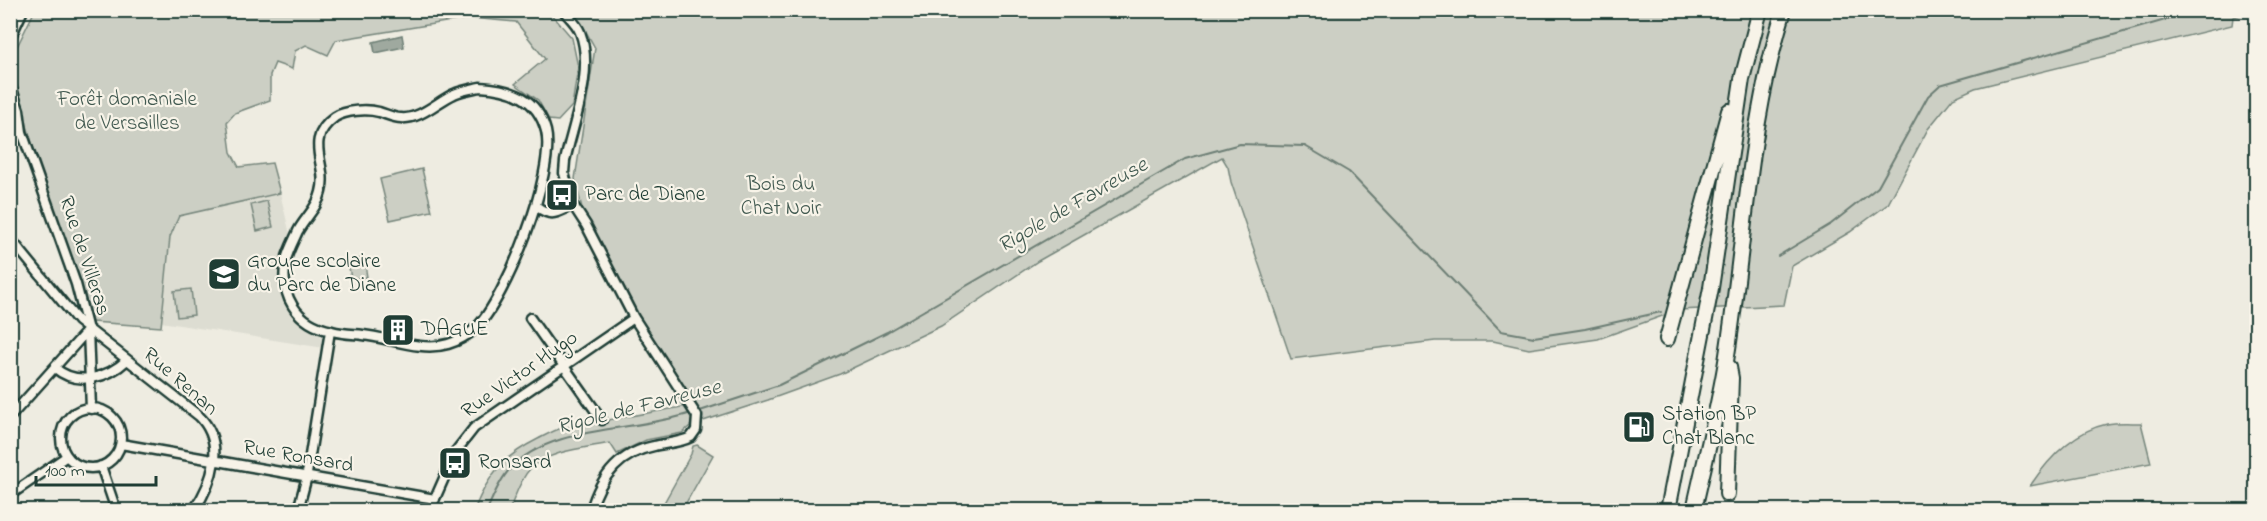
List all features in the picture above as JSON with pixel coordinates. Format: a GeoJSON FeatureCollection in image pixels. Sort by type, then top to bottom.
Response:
{"type":"FeatureCollection","features":[{"type":"Feature","properties":{"kind":"highway"},"geometry":{"type":"LineString","coordinates":[[1668,510],[1711,288],[1742,79],[1760,10]]}},
{"type":"Feature","properties":{"kind":"highway"},"geometry":{"type":"LineString","coordinates":[[1694,510],[1726,357],[1758,124],[1774,45],[1784,10]]}},
{"type":"Feature","properties":{"kind":"highway"},"geometry":{"type":"LineString","coordinates":[[1667,339],[1732,97],[1742,79]]}},
{"type":"Feature","properties":{"kind":"highway"},"geometry":{"type":"LineString","coordinates":[[1726,357],[1731,378],[1727,494]]}},
{"type":"Feature","properties":{"kind":"street"},"geometry":{"type":"LineString","coordinates":[[10,36],[22,10]]}},
{"type":"Feature","properties":{"kind":"street"},"geometry":{"type":"LineString","coordinates":[[563,10],[580,32],[585,66],[583,88],[565,161],[564,173],[573,205],[586,225],[634,318],[696,416],[693,434],[685,440],[650,447],[624,458],[614,466],[600,485],[591,510]]}},
{"type":"Feature","properties":{"kind":"street","name":"Rue de Villeras"},"geometry":{"type":"LineString","coordinates":[[10,83],[19,110],[22,132],[76,284],[81,319],[88,330],[10,417]]}},
{"type":"Feature","properties":{"kind":"street"},"geometry":{"type":"LineString","coordinates":[[480,87],[513,92],[538,113],[546,133],[547,149],[536,206],[516,263],[478,326],[470,333],[446,344],[428,346],[330,331],[308,322],[286,296],[284,283],[287,258],[300,228],[317,202],[323,183],[317,144],[322,132],[335,117],[347,112],[376,111],[402,119],[433,107],[445,98],[468,89],[480,87]]}},
{"type":"Feature","properties":{"kind":"street"},"geometry":{"type":"LineString","coordinates":[[10,132],[22,132]]}},
{"type":"Feature","properties":{"kind":"street"},"geometry":{"type":"LineString","coordinates":[[536,206],[548,214],[554,214],[573,205]]}},
{"type":"Feature","properties":{"kind":"street"},"geometry":{"type":"LineString","coordinates":[[10,238],[81,319]]}},
{"type":"Feature","properties":{"kind":"street"},"geometry":{"type":"LineString","coordinates":[[530,318],[602,420]]}},
{"type":"Feature","properties":{"kind":"street","name":"Rue Victor Hugo"},"geometry":{"type":"LineString","coordinates":[[430,510],[456,451],[467,435],[480,423],[634,318]]}},
{"type":"Feature","properties":{"kind":"street"},"geometry":{"type":"LineString","coordinates":[[88,330],[91,409]]}},
{"type":"Feature","properties":{"kind":"street","name":"Rue Renan"},"geometry":{"type":"LineString","coordinates":[[88,330],[202,420],[213,437],[214,461],[207,487],[194,510]]}},
{"type":"Feature","properties":{"kind":"street"},"geometry":{"type":"LineString","coordinates":[[298,510],[307,477],[330,331]]}},
{"type":"Feature","properties":{"kind":"street"},"geometry":{"type":"LineString","coordinates":[[55,368],[68,375],[90,378],[105,375],[127,360]]}},
{"type":"Feature","properties":{"kind":"street"},"geometry":{"type":"LineString","coordinates":[[91,409],[99,410],[112,417],[120,429],[121,444],[114,458],[101,466],[88,468],[80,466],[67,456],[62,437],[66,423],[75,413],[91,409]]}},
{"type":"Feature","properties":{"kind":"street","name":"Rue Ronsard"},"geometry":{"type":"LineString","coordinates":[[121,444],[435,499]]}},
{"type":"Feature","properties":{"kind":"street"},"geometry":{"type":"LineString","coordinates":[[10,495],[67,456]]}},
{"type":"Feature","properties":{"kind":"street"},"geometry":{"type":"LineString","coordinates":[[101,466],[116,510]]}},
{"type":"Feature","properties":{"kind":"shaded area"},"geometry":{"type":"Polygon","coordinates":[[[402,35],[404,47],[375,53],[373,42],[402,35]]]}},
{"type":"Feature","properties":{"kind":"shaded area","name":"Groupe scolaire du Parc de Diane"},"geometry":{"type":"Polygon","coordinates":[[[280,193],[292,243],[284,295],[294,317],[327,342],[324,348],[161,322],[170,237],[179,216],[280,193]]]}},
{"type":"Feature","properties":{"kind":"green space","name":"Forêt domaniale de Versailles"},"geometry":{"type":"Polygon","coordinates":[[[35,10],[543,11],[554,17],[572,38],[578,67],[572,106],[558,121],[549,120],[538,100],[515,84],[545,59],[516,22],[470,18],[336,40],[328,55],[306,45],[295,51],[292,69],[275,63],[270,75],[270,100],[235,113],[227,122],[231,152],[239,167],[272,163],[280,193],[179,216],[170,237],[161,327],[92,322],[37,160],[11,71],[11,59],[35,10]]]}},
{"type":"Feature","properties":{"kind":"green space","name":"Bois du Chat Noir"},"geometry":{"type":"Polygon","coordinates":[[[554,11],[2256,11],[2233,17],[2232,25],[1975,88],[1953,98],[1928,129],[1888,204],[1850,232],[1792,266],[1784,305],[1679,310],[1598,339],[1529,349],[1493,341],[1435,341],[1291,359],[1231,182],[1228,167],[1222,157],[1038,261],[941,326],[840,374],[700,422],[642,332],[586,225],[575,179],[595,48],[584,28],[554,11]]]}},
{"type":"Feature","properties":{"kind":"green space"},"geometry":{"type":"Polygon","coordinates":[[[422,169],[432,211],[390,220],[380,179],[422,169]]]}},
{"type":"Feature","properties":{"kind":"green space"},"geometry":{"type":"Polygon","coordinates":[[[267,201],[273,227],[257,231],[251,205],[267,201]]]}},
{"type":"Feature","properties":{"kind":"green space"},"geometry":{"type":"Polygon","coordinates":[[[364,258],[367,277],[351,279],[348,261],[364,258]]]}},
{"type":"Feature","properties":{"kind":"green space"},"geometry":{"type":"Polygon","coordinates":[[[191,289],[194,315],[177,317],[174,291],[191,289]]]}},
{"type":"Feature","properties":{"kind":"green space"},"geometry":{"type":"Polygon","coordinates":[[[687,406],[694,418],[693,427],[690,426],[682,433],[646,440],[617,454],[610,443],[579,448],[547,458],[526,473],[509,510],[474,510],[485,486],[498,468],[515,453],[550,433],[563,428],[687,406]]]}},
{"type":"Feature","properties":{"kind":"green space"},"geometry":{"type":"Polygon","coordinates":[[[2141,423],[2151,463],[2030,486],[2054,456],[2084,433],[2107,424],[2141,423]]]}},
{"type":"Feature","properties":{"kind":"green space"},"geometry":{"type":"Polygon","coordinates":[[[697,445],[713,455],[682,510],[660,510],[691,454],[693,446],[697,445]]]}},
{"type":"Feature","properties":{"kind":"waterway","name":"Rigole de Favreuse"},"geometry":{"type":"LineString","coordinates":[[1778,256],[1831,224],[1878,187],[1928,96],[1940,85],[2200,10]]}},
{"type":"Feature","properties":{"kind":"waterway","name":"Rigole de Favreuse"},"geometry":{"type":"LineString","coordinates":[[697,412],[779,385],[887,332],[1185,159],[1240,144],[1305,146],[1349,172],[1501,331],[1534,337],[1585,329],[1661,312]]}},
{"type":"Feature","properties":{"kind":"waterway","name":"Rigole de Favreuse"},"geometry":{"type":"LineString","coordinates":[[487,510],[505,474],[526,455],[547,444],[595,431],[669,419],[691,413]]}},
{"type":"Feature","properties":{"kind":"place","name":"Parc de Diane"},"geometry":{"type":"Point","coordinates":[562,195]}},
{"type":"Feature","properties":{"kind":"place","name":"Groupe scolaire du Parc de Diane"},"geometry":{"type":"Point","coordinates":[224,274]}},
{"type":"Feature","properties":{"kind":"place","name":"DAGUE"},"geometry":{"type":"Point","coordinates":[398,330]}},
{"type":"Feature","properties":{"kind":"place","name":"Station BP Chat Blanc"},"geometry":{"type":"Point","coordinates":[1639,427]}},
{"type":"Feature","properties":{"kind":"place","name":"Ronsard"},"geometry":{"type":"Point","coordinates":[455,463]}}]}
